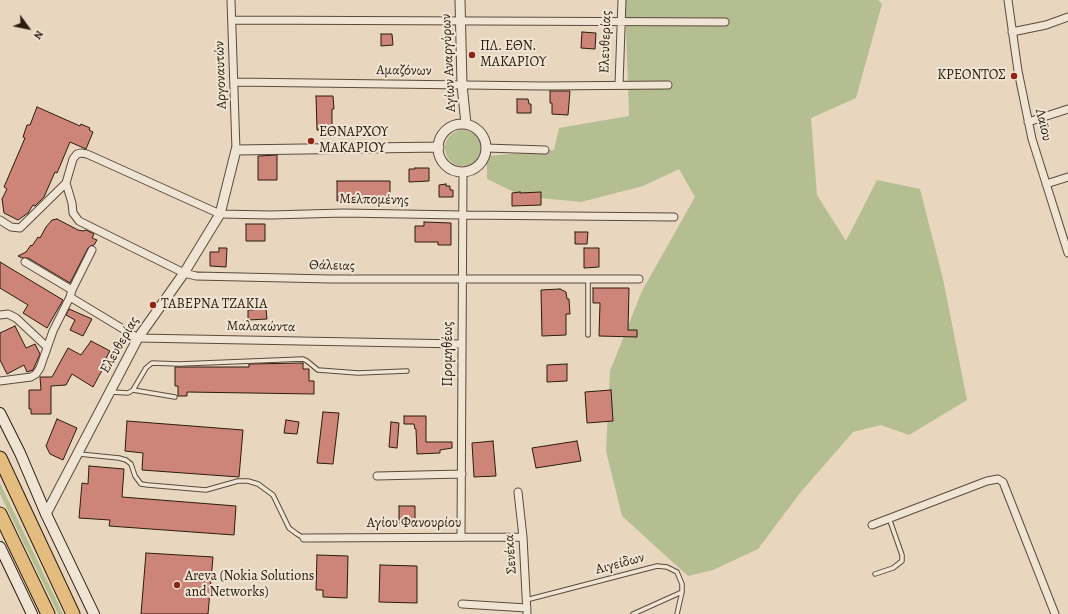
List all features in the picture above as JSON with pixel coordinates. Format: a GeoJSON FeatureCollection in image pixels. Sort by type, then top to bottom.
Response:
{"type":"FeatureCollection","features":[{"type":"Feature","properties":{"kind":"highway"},"geometry":{"type":"LineString","coordinates":[[0,458],[73,614]]}},
{"type":"Feature","properties":{"kind":"highway"},"geometry":{"type":"LineString","coordinates":[[0,514],[48,614]]}},
{"type":"Feature","properties":{"kind":"main road"},"geometry":{"type":"LineString","coordinates":[[0,413],[94,614]]}},
{"type":"Feature","properties":{"kind":"main road"},"geometry":{"type":"LineString","coordinates":[[0,547],[32,614]]}},
{"type":"Feature","properties":{"kind":"street","name":"Αργοναυτών"},"geometry":{"type":"LineString","coordinates":[[232,0],[236,150]]}},
{"type":"Feature","properties":{"kind":"street","name":"Αγίων Αναργύρων"},"geometry":{"type":"LineString","coordinates":[[460,0],[462,85],[466,124]]}},
{"type":"Feature","properties":{"kind":"street","name":"Ελευθερίας"},"geometry":{"type":"LineString","coordinates":[[619,85],[622,0]]}},
{"type":"Feature","properties":{"kind":"street","name":"Λαϊου"},"geometry":{"type":"LineString","coordinates":[[1008,0],[1018,71],[1032,139],[1068,253]]}},
{"type":"Feature","properties":{"kind":"street"},"geometry":{"type":"LineString","coordinates":[[1012,32],[1046,25],[1068,17]]}},
{"type":"Feature","properties":{"kind":"street"},"geometry":{"type":"LineString","coordinates":[[232,20],[726,22]]}},
{"type":"Feature","properties":{"kind":"street","name":"Αμαζόνων"},"geometry":{"type":"LineString","coordinates":[[234,82],[542,86],[668,84]]}},
{"type":"Feature","properties":{"kind":"street"},"geometry":{"type":"LineString","coordinates":[[1028,122],[1068,109]]}},
{"type":"Feature","properties":{"kind":"street"},"geometry":{"type":"LineString","coordinates":[[458,124],[466,124],[480,132],[484,139],[486,154],[477,166],[463,172],[448,167],[439,154],[439,147],[440,139],[445,132],[458,124]]}},
{"type":"Feature","properties":{"kind":"street"},"geometry":{"type":"LineString","coordinates":[[236,150],[439,147]]}},
{"type":"Feature","properties":{"kind":"street"},"geometry":{"type":"LineString","coordinates":[[486,148],[545,150]]}},
{"type":"Feature","properties":{"kind":"street","name":"Ελευθερίας"},"geometry":{"type":"LineString","coordinates":[[46,514],[138,338],[184,273],[220,214],[236,150]]}},
{"type":"Feature","properties":{"kind":"street","name":"Μελπομένης"},"geometry":{"type":"LineString","coordinates":[[66,183],[73,159],[77,154],[81,153],[87,154],[220,214],[271,215],[343,213],[674,217]]}},
{"type":"Feature","properties":{"kind":"street","name":"Προμηθέως"},"geometry":{"type":"LineString","coordinates":[[461,537],[463,172]]}},
{"type":"Feature","properties":{"kind":"street"},"geometry":{"type":"LineString","coordinates":[[1046,184],[1068,177]]}},
{"type":"Feature","properties":{"kind":"street"},"geometry":{"type":"LineString","coordinates":[[0,220],[11,227],[20,228],[66,183]]}},
{"type":"Feature","properties":{"kind":"street","name":"Θάλειας"},"geometry":{"type":"LineString","coordinates":[[66,183],[72,202],[73,213],[79,221],[184,273],[196,276],[330,279],[639,279]]}},
{"type":"Feature","properties":{"kind":"street"},"geometry":{"type":"LineString","coordinates":[[0,381],[31,377],[36,374],[40,368],[53,331],[92,250]]}},
{"type":"Feature","properties":{"kind":"street"},"geometry":{"type":"LineString","coordinates":[[25,262],[138,338]]}},
{"type":"Feature","properties":{"kind":"street"},"geometry":{"type":"LineString","coordinates":[[0,315],[8,314],[16,318],[33,332],[47,347]]}},
{"type":"Feature","properties":{"kind":"street","name":"Μαλακώντα"},"geometry":{"type":"LineString","coordinates":[[138,338],[462,344]]}},
{"type":"Feature","properties":{"kind":"street"},"geometry":{"type":"LineString","coordinates":[[377,476],[462,474]]}},
{"type":"Feature","properties":{"kind":"street"},"geometry":{"type":"LineString","coordinates":[[872,525],[987,481],[998,479],[1003,482],[1055,614]]}},
{"type":"Feature","properties":{"kind":"street","name":"Σενέκα"},"geometry":{"type":"LineString","coordinates":[[518,492],[524,537],[527,611]]}},
{"type":"Feature","properties":{"kind":"street","name":"Αγίου Φανουρίου"},"geometry":{"type":"LineString","coordinates":[[304,538],[524,537]]}},
{"type":"Feature","properties":{"kind":"street"},"geometry":{"type":"LineString","coordinates":[[462,604],[527,611]]}},
{"type":"Feature","properties":{"kind":"lane"},"geometry":{"type":"LineString","coordinates":[[588,279],[588,336]]}},
{"type":"Feature","properties":{"kind":"lane"},"geometry":{"type":"LineString","coordinates":[[109,392],[128,393],[134,390],[146,368],[152,363],[179,364],[303,359],[318,370],[358,373],[407,371]]}},
{"type":"Feature","properties":{"kind":"lane"},"geometry":{"type":"LineString","coordinates":[[134,390],[176,397]]}},
{"type":"Feature","properties":{"kind":"lane"},"geometry":{"type":"LineString","coordinates":[[78,454],[126,460],[132,464],[135,476],[141,484],[206,490],[238,481],[248,481],[258,484],[273,495],[289,528],[304,538]]}},
{"type":"Feature","properties":{"kind":"lane"},"geometry":{"type":"LineString","coordinates":[[874,574],[892,568],[902,561],[902,555],[889,518]]}},
{"type":"Feature","properties":{"kind":"lane","name":"Αιγείδων"},"geometry":{"type":"LineString","coordinates":[[526,600],[657,566],[667,567],[677,572],[682,584],[682,592],[677,614]]}},
{"type":"Feature","properties":{"kind":"lane"},"geometry":{"type":"LineString","coordinates":[[633,614],[682,592]]}},
{"type":"Feature","properties":{"kind":"green space"},"geometry":{"type":"Polygon","coordinates":[[[625,0],[878,0],[882,4],[856,98],[811,118],[817,195],[846,241],[877,180],[920,189],[943,279],[967,400],[909,435],[881,425],[853,432],[800,493],[758,549],[713,570],[688,576],[622,516],[606,451],[610,371],[642,291],[695,197],[679,169],[643,186],[581,202],[530,197],[518,194],[487,179],[487,156],[554,150],[559,128],[629,116],[625,0]]]}},
{"type":"Feature","properties":{"kind":"green space"},"geometry":{"type":"Polygon","coordinates":[[[467,130],[476,135],[480,141],[480,155],[476,161],[467,166],[459,166],[450,161],[446,155],[445,144],[450,135],[456,131],[467,130]]]}},
{"type":"Feature","properties":{"kind":"green space"},"geometry":{"type":"Polygon","coordinates":[[[0,483],[63,614],[58,614],[0,494],[0,483]]]}},
{"type":"Feature","properties":{"kind":"building"},"geometry":{"type":"Polygon","coordinates":[[[582,32],[596,33],[595,49],[581,48],[582,32]]]}},
{"type":"Feature","properties":{"kind":"building"},"geometry":{"type":"Polygon","coordinates":[[[381,34],[392,34],[393,45],[381,46],[381,34]]]}},
{"type":"Feature","properties":{"kind":"building"},"geometry":{"type":"Polygon","coordinates":[[[550,91],[570,91],[568,115],[552,114],[550,91]]]}},
{"type":"Feature","properties":{"kind":"building"},"geometry":{"type":"Polygon","coordinates":[[[316,96],[333,96],[334,109],[332,109],[332,130],[317,130],[316,96]]]}},
{"type":"Feature","properties":{"kind":"building"},"geometry":{"type":"Polygon","coordinates":[[[517,99],[528,99],[529,104],[531,104],[531,113],[517,113],[517,99]]]}},
{"type":"Feature","properties":{"kind":"building"},"geometry":{"type":"Polygon","coordinates":[[[37,107],[80,126],[81,124],[90,128],[89,130],[93,132],[86,149],[70,142],[57,173],[55,172],[44,197],[35,206],[33,205],[28,213],[18,220],[4,213],[2,199],[7,189],[4,187],[25,138],[23,137],[27,125],[30,125],[37,107]]]}},
{"type":"Feature","properties":{"kind":"building"},"geometry":{"type":"Polygon","coordinates":[[[277,155],[277,180],[258,180],[258,156],[277,155]]]}},
{"type":"Feature","properties":{"kind":"building"},"geometry":{"type":"Polygon","coordinates":[[[429,168],[429,181],[409,182],[409,169],[429,168]]]}},
{"type":"Feature","properties":{"kind":"building"},"geometry":{"type":"Polygon","coordinates":[[[337,181],[390,181],[390,198],[380,198],[380,202],[358,202],[358,197],[344,197],[344,201],[337,201],[337,181]]]}},
{"type":"Feature","properties":{"kind":"building"},"geometry":{"type":"Polygon","coordinates":[[[446,184],[446,186],[450,186],[450,190],[453,190],[453,197],[439,197],[439,185],[446,184]]]}},
{"type":"Feature","properties":{"kind":"building"},"geometry":{"type":"Polygon","coordinates":[[[541,192],[541,205],[512,206],[512,193],[541,192]]]}},
{"type":"Feature","properties":{"kind":"building"},"geometry":{"type":"Polygon","coordinates":[[[57,219],[78,230],[86,230],[94,234],[92,238],[97,240],[94,245],[88,248],[70,283],[28,258],[18,256],[26,252],[38,237],[40,238],[52,220],[57,219]]]}},
{"type":"Feature","properties":{"kind":"building"},"geometry":{"type":"Polygon","coordinates":[[[424,222],[451,223],[451,245],[438,245],[438,242],[415,242],[415,226],[424,226],[424,222]]]}},
{"type":"Feature","properties":{"kind":"building"},"geometry":{"type":"Polygon","coordinates":[[[246,224],[265,224],[265,241],[246,241],[246,224]]]}},
{"type":"Feature","properties":{"kind":"building"},"geometry":{"type":"Polygon","coordinates":[[[575,232],[588,232],[587,244],[575,244],[575,232]]]}},
{"type":"Feature","properties":{"kind":"building"},"geometry":{"type":"Polygon","coordinates":[[[219,248],[227,248],[226,267],[210,266],[210,252],[219,252],[219,248]]]}},
{"type":"Feature","properties":{"kind":"building"},"geometry":{"type":"Polygon","coordinates":[[[584,248],[599,248],[599,267],[584,268],[584,248]]]}},
{"type":"Feature","properties":{"kind":"building"},"geometry":{"type":"Polygon","coordinates":[[[0,262],[63,300],[47,328],[23,313],[28,305],[0,288],[0,262]]]}},
{"type":"Feature","properties":{"kind":"building"},"geometry":{"type":"Polygon","coordinates":[[[593,288],[629,288],[628,330],[637,330],[637,337],[599,336],[600,303],[593,303],[593,288]]]}},
{"type":"Feature","properties":{"kind":"building"},"geometry":{"type":"Polygon","coordinates":[[[560,289],[566,292],[567,299],[569,299],[570,314],[566,314],[566,335],[542,336],[541,290],[560,289]]]}},
{"type":"Feature","properties":{"kind":"building"},"geometry":{"type":"Polygon","coordinates":[[[69,309],[92,319],[83,336],[70,330],[75,320],[66,315],[69,309]]]}},
{"type":"Feature","properties":{"kind":"building"},"geometry":{"type":"Polygon","coordinates":[[[266,309],[267,319],[248,320],[248,310],[266,309]]]}},
{"type":"Feature","properties":{"kind":"building"},"geometry":{"type":"Polygon","coordinates":[[[15,326],[26,348],[35,344],[40,354],[33,370],[27,372],[24,365],[7,374],[0,360],[0,333],[15,326]]]}},
{"type":"Feature","properties":{"kind":"building"},"geometry":{"type":"Polygon","coordinates":[[[91,341],[110,351],[106,358],[108,359],[93,387],[72,374],[66,385],[51,386],[51,414],[31,414],[31,409],[29,409],[29,390],[41,390],[40,377],[52,377],[68,348],[81,355],[91,341]]]}},
{"type":"Feature","properties":{"kind":"building"},"geometry":{"type":"Polygon","coordinates":[[[303,363],[303,369],[309,369],[309,381],[314,381],[314,394],[187,392],[187,396],[178,396],[178,386],[175,386],[175,367],[249,367],[249,364],[303,363]]]}},
{"type":"Feature","properties":{"kind":"building"},"geometry":{"type":"Polygon","coordinates":[[[567,364],[567,381],[547,382],[547,365],[567,364]]]}},
{"type":"Feature","properties":{"kind":"building"},"geometry":{"type":"Polygon","coordinates":[[[611,390],[613,421],[587,423],[585,392],[611,390]]]}},
{"type":"Feature","properties":{"kind":"building"},"geometry":{"type":"Polygon","coordinates":[[[323,412],[339,413],[333,464],[317,463],[323,412]]]}},
{"type":"Feature","properties":{"kind":"building"},"geometry":{"type":"Polygon","coordinates":[[[404,416],[426,416],[426,442],[452,442],[452,448],[440,450],[440,453],[417,454],[416,429],[414,424],[404,424],[404,416]]]}},
{"type":"Feature","properties":{"kind":"building"},"geometry":{"type":"Polygon","coordinates":[[[57,419],[77,428],[63,460],[50,454],[46,446],[57,419]]]}},
{"type":"Feature","properties":{"kind":"building"},"geometry":{"type":"Polygon","coordinates":[[[286,420],[299,422],[297,434],[284,433],[286,420]]]}},
{"type":"Feature","properties":{"kind":"building"},"geometry":{"type":"Polygon","coordinates":[[[127,421],[243,430],[239,477],[142,470],[143,453],[125,451],[127,421]]]}},
{"type":"Feature","properties":{"kind":"building"},"geometry":{"type":"Polygon","coordinates":[[[391,422],[399,423],[397,448],[389,447],[391,422]]]}},
{"type":"Feature","properties":{"kind":"building"},"geometry":{"type":"Polygon","coordinates":[[[493,441],[496,476],[474,477],[472,443],[493,441]]]}},
{"type":"Feature","properties":{"kind":"building"},"geometry":{"type":"Polygon","coordinates":[[[577,441],[581,461],[536,468],[532,448],[577,441]]]}},
{"type":"Feature","properties":{"kind":"building"},"geometry":{"type":"Polygon","coordinates":[[[89,466],[124,469],[122,497],[236,506],[234,535],[109,526],[110,520],[79,518],[82,483],[88,484],[89,466]]]}},
{"type":"Feature","properties":{"kind":"building"},"geometry":{"type":"Polygon","coordinates":[[[399,506],[415,506],[415,522],[399,523],[399,506]]]}},
{"type":"Feature","properties":{"kind":"building","name":"Areva (Nokia Solutions and Networks)"},"geometry":{"type":"Polygon","coordinates":[[[146,553],[213,557],[208,614],[141,614],[146,553]]]}},
{"type":"Feature","properties":{"kind":"building"},"geometry":{"type":"Polygon","coordinates":[[[317,555],[348,556],[347,598],[323,597],[323,590],[316,590],[317,555]]]}},
{"type":"Feature","properties":{"kind":"building"},"geometry":{"type":"Polygon","coordinates":[[[380,565],[417,566],[417,603],[379,602],[380,565]]]}},
{"type":"Feature","properties":{"kind":"place","name":"ΠΛ. ΕΘΝ. ΜΑΚΑΡΙΟΥ"},"geometry":{"type":"Point","coordinates":[472,55]}},
{"type":"Feature","properties":{"kind":"place","name":"ΚΡΕΟΝΤΟΣ"},"geometry":{"type":"Point","coordinates":[1014,76]}},
{"type":"Feature","properties":{"kind":"place","name":"ΕΘΝΑΡΧΟΥ ΜΑΚΑΡΙΟΥ"},"geometry":{"type":"Point","coordinates":[311,141]}},
{"type":"Feature","properties":{"kind":"place","name":"ΤΑΒΕΡΝΑ ΤΖΑΚΙΑ"},"geometry":{"type":"Point","coordinates":[153,305]}},
{"type":"Feature","properties":{"kind":"place","name":"Areva (Nokia Solutions and Networks)"},"geometry":{"type":"Point","coordinates":[177,585]}}]}
